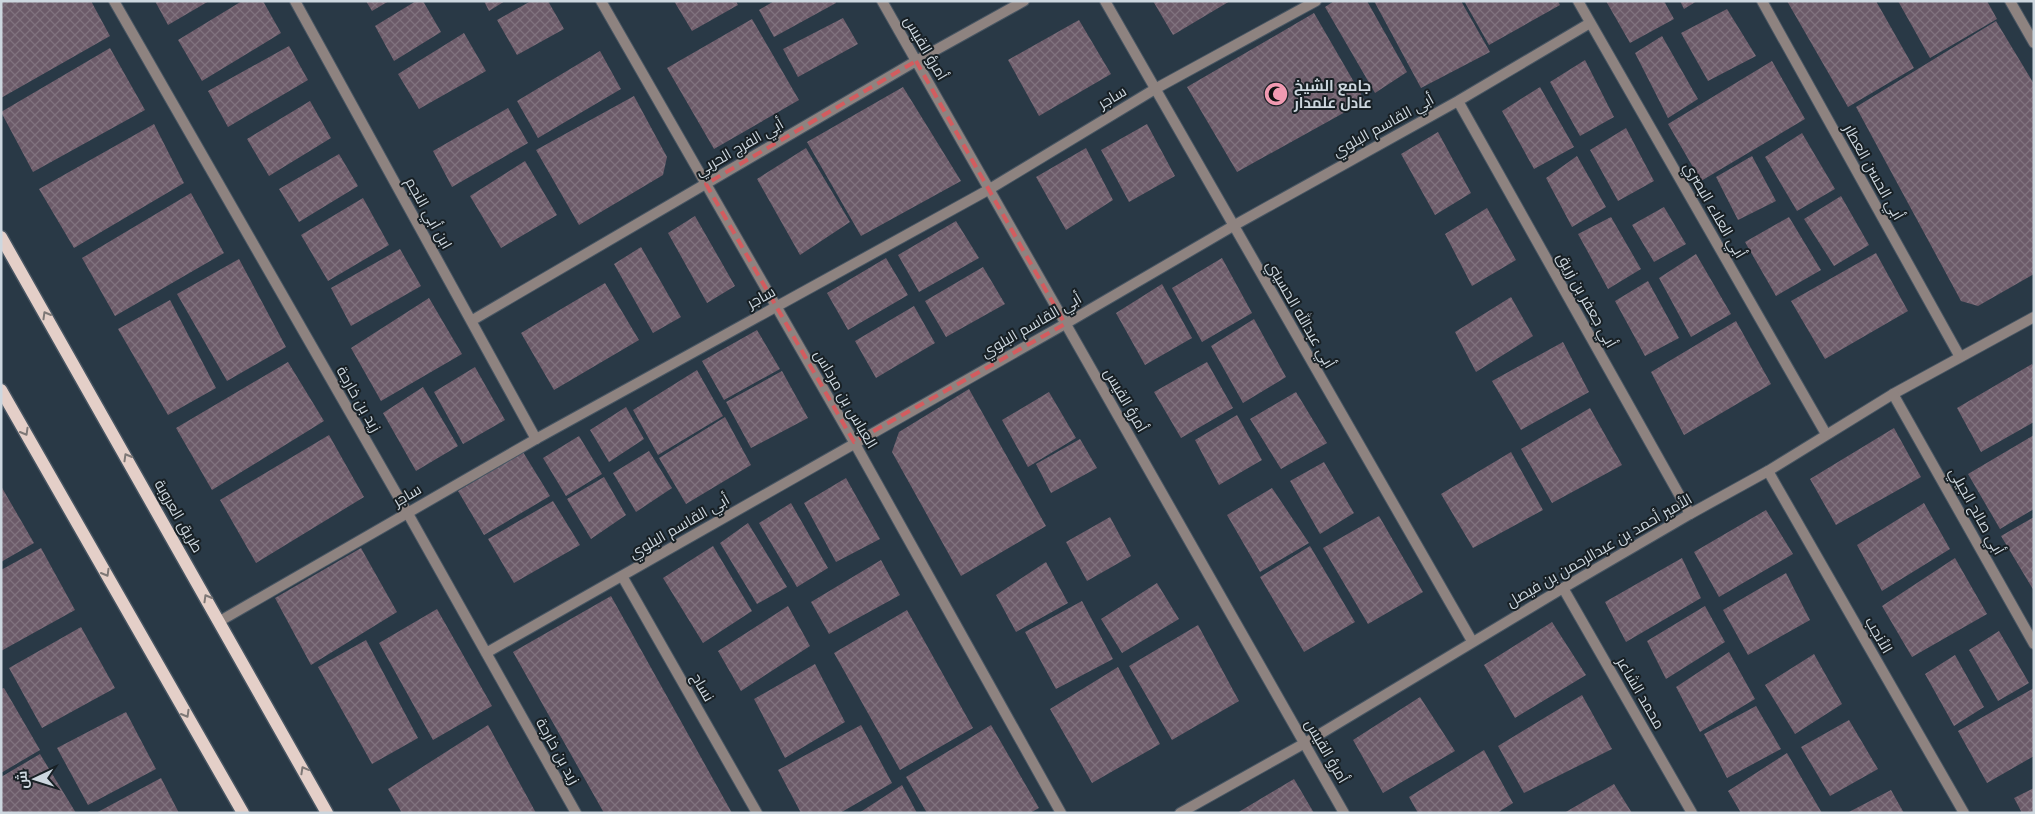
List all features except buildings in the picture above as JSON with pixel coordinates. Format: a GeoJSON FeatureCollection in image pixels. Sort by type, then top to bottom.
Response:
{"type":"FeatureCollection","features":[{"type":"Feature","properties":{"kind":"main road","name":"طريق العروبة"},"geometry":{"type":"LineString","coordinates":[[1,237],[328,813]]}},
{"type":"Feature","properties":{"kind":"main road"},"geometry":{"type":"LineString","coordinates":[[1,390],[243,813]]}},
{"type":"Feature","properties":{"kind":"street","name":"زيد بن خارجة"},"geometry":{"type":"LineString","coordinates":[[114,1],[407,512],[576,813]]}},
{"type":"Feature","properties":{"kind":"street","name":"ابن أبي النجم"},"geometry":{"type":"LineString","coordinates":[[295,1],[536,439]]}},
{"type":"Feature","properties":{"kind":"street","name":"العباس بن مرداس"},"geometry":{"type":"LineString","coordinates":[[601,1],[854,442],[1061,813]]}},
{"type":"Feature","properties":{"kind":"street","name":"أمرؤ القيس"},"geometry":{"type":"LineString","coordinates":[[882,1],[1344,813]]}},
{"type":"Feature","properties":{"kind":"street","name":"أبي الفرج الحربي"},"geometry":{"type":"LineString","coordinates":[[471,321],[916,61],[1024,1]]}},
{"type":"Feature","properties":{"kind":"street","name":"أبي عبدالله الحسيني"},"geometry":{"type":"LineString","coordinates":[[1105,1],[1472,641]]}},
{"type":"Feature","properties":{"kind":"street","name":"ساجر"},"geometry":{"type":"LineString","coordinates":[[220,621],[536,439],[988,190],[1155,89],[1316,1]]}},
{"type":"Feature","properties":{"kind":"street","name":"أبي العلاء البصري"},"geometry":{"type":"LineString","coordinates":[[1578,1],[1826,434]]}},
{"type":"Feature","properties":{"kind":"street","name":"أبي الحسن العطار"},"geometry":{"type":"LineString","coordinates":[[1762,1],[1960,357]]}},
{"type":"Feature","properties":{"kind":"street"},"geometry":{"type":"LineString","coordinates":[[2010,1],[2034,42]]}},
{"type":"Feature","properties":{"kind":"street","name":"أبي القاسم البلوي"},"geometry":{"type":"LineString","coordinates":[[486,653],[854,442],[1065,324],[1233,226],[1458,101],[1590,23]]}},
{"type":"Feature","properties":{"kind":"street","name":"أبي جعفر بن زريق"},"geometry":{"type":"LineString","coordinates":[[1458,101],[1690,514]]}},
{"type":"Feature","properties":{"kind":"street","name":"الأمير أحمد بن عبدالرحمن بن فيصل"},"geometry":{"type":"LineString","coordinates":[[1180,813],[1305,743],[1472,641],[1690,514],[1768,472],[1826,434],[1894,394],[2034,317]]}},
{"type":"Feature","properties":{"kind":"street","name":"أبي صالح الجيلي"},"geometry":{"type":"LineString","coordinates":[[1894,394],[2034,644]]}},
{"type":"Feature","properties":{"kind":"street","name":"الأنجب"},"geometry":{"type":"LineString","coordinates":[[1768,472],[1964,813]]}},
{"type":"Feature","properties":{"kind":"street","name":"نساح"},"geometry":{"type":"LineString","coordinates":[[622,576],[757,813]]}},
{"type":"Feature","properties":{"kind":"street","name":"محمد الشاعر"},"geometry":{"type":"LineString","coordinates":[[1563,588],[1692,813]]}},
{"type":"Feature","properties":{"kind":"highlighted area"},"geometry":{"type":"Polygon","coordinates":[[[916,61],[1065,324],[854,442],[706,184],[916,61]]]}},
{"type":"Feature","properties":{"kind":"place","name":"جامع الشيخ عادل علمدار"},"geometry":{"type":"Point","coordinates":[1276,94]}}]}
